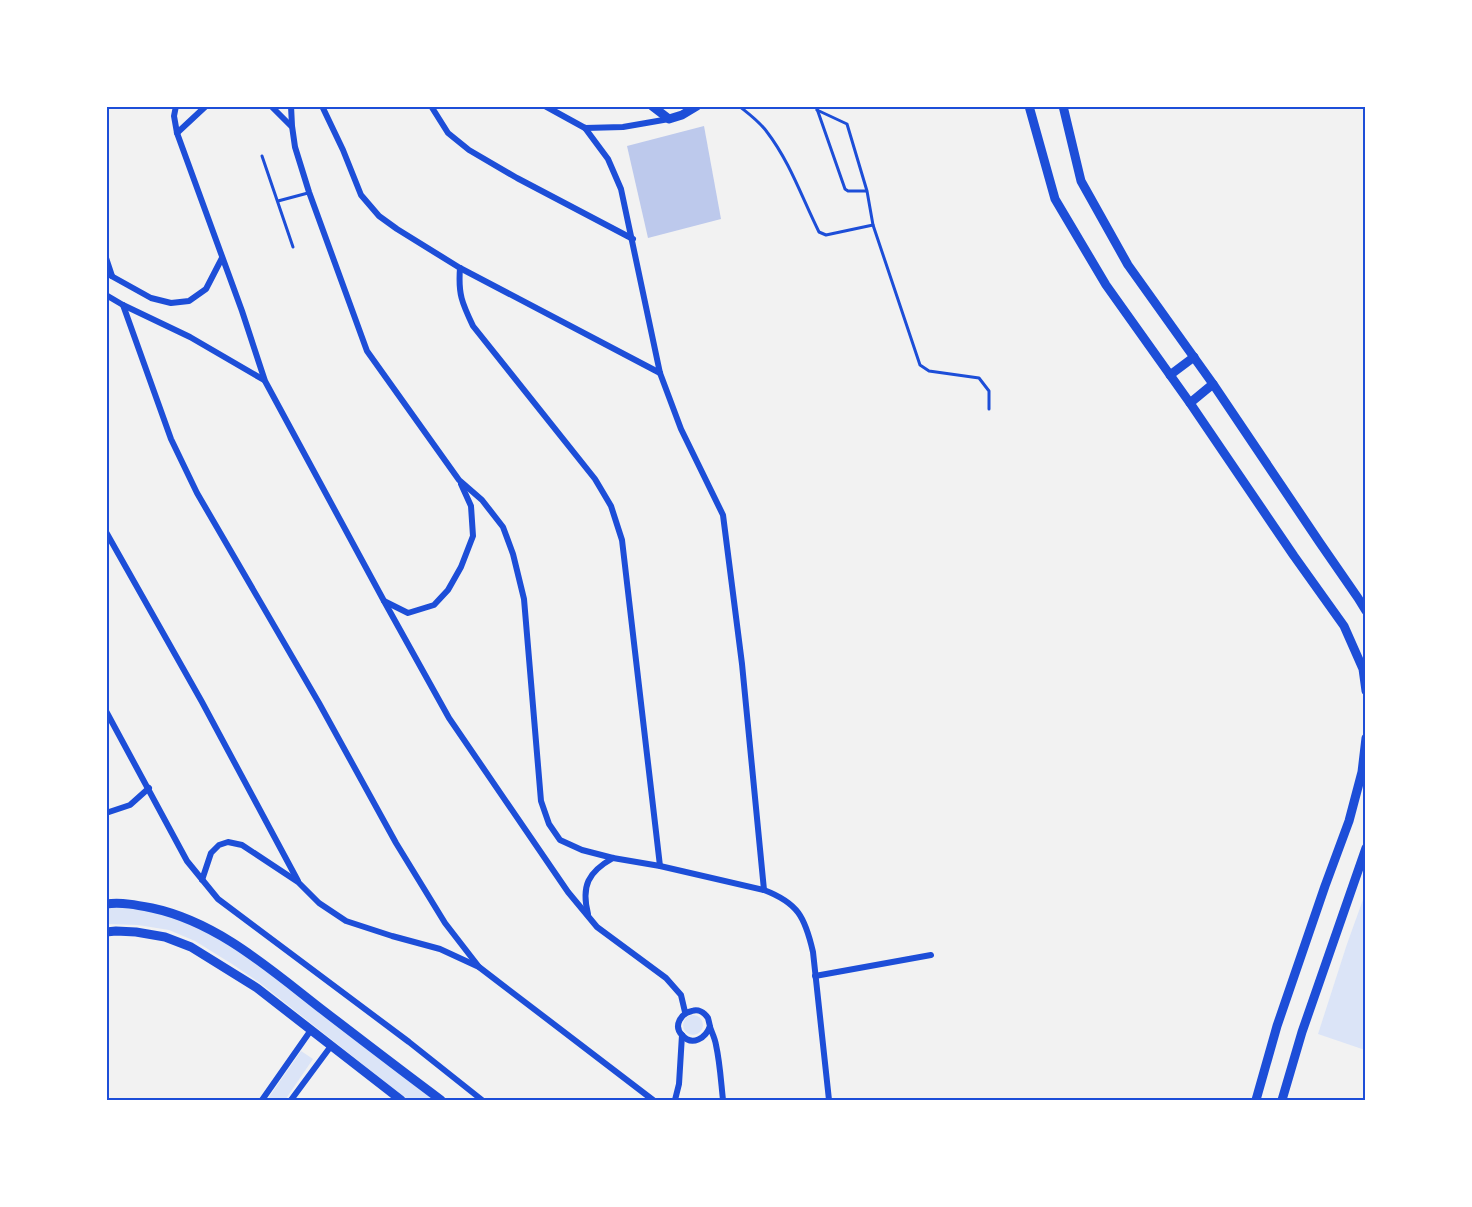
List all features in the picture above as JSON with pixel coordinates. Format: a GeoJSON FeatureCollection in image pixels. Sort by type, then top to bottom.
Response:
{"type":"FeatureCollection","features":[{"type":"Feature","properties":{"kind":"main road"},"geometry":{"type":"LineString","coordinates":[[652,106],[669,119],[682,115],[697,106]]}},
{"type":"Feature","properties":{"kind":"main road"},"geometry":{"type":"LineString","coordinates":[[1029,106],[1055,199],[1106,285],[1344,626],[1363,669],[1365,691]]}},
{"type":"Feature","properties":{"kind":"main road"},"geometry":{"type":"LineString","coordinates":[[1063,106],[1082,181],[1128,265],[1213,384],[1365,611]]}},
{"type":"Feature","properties":{"kind":"main road"},"geometry":{"type":"LineString","coordinates":[[1170,375],[1194,357]]}},
{"type":"Feature","properties":{"kind":"main road"},"geometry":{"type":"LineString","coordinates":[[1190,403],[1213,384]]}},
{"type":"Feature","properties":{"kind":"main road"},"geometry":{"type":"LineString","coordinates":[[1256,1101],[1277,1026],[1348,821],[1362,772],[1365,738]]}},
{"type":"Feature","properties":{"kind":"main road"},"geometry":{"type":"LineString","coordinates":[[1282,1101],[1302,1032],[1365,848]]}},
{"type":"Feature","properties":{"kind":"main road"},"geometry":{"type":"LineString","coordinates":[[106,904],[138,905],[169,912],[196,922],[230,941],[274,972],[441,1101]]}},
{"type":"Feature","properties":{"kind":"main road"},"geometry":{"type":"LineString","coordinates":[[106,932],[136,932],[165,937],[191,947],[257,988],[401,1101]]}},
{"type":"Feature","properties":{"kind":"street"},"geometry":{"type":"LineString","coordinates":[[176,106],[174,116],[177,133],[265,381],[449,718],[588,918],[666,978],[681,995],[685,1012]]}},
{"type":"Feature","properties":{"kind":"street"},"geometry":{"type":"LineString","coordinates":[[177,133],[206,106]]}},
{"type":"Feature","properties":{"kind":"street"},"geometry":{"type":"LineString","coordinates":[[271,106],[292,126]]}},
{"type":"Feature","properties":{"kind":"street"},"geometry":{"type":"LineString","coordinates":[[291,106],[295,147],[367,351],[459,480],[471,506],[473,536],[461,567],[448,590],[434,605],[408,613],[384,601]]}},
{"type":"Feature","properties":{"kind":"street"},"geometry":{"type":"LineString","coordinates":[[322,106],[361,195],[379,216],[460,268],[660,373]]}},
{"type":"Feature","properties":{"kind":"street"},"geometry":{"type":"LineString","coordinates":[[431,106],[448,133],[469,150],[633,239]]}},
{"type":"Feature","properties":{"kind":"street"},"geometry":{"type":"LineString","coordinates":[[545,106],[585,128],[608,159],[621,189],[660,373],[681,429],[723,515],[742,664],[764,890]]}},
{"type":"Feature","properties":{"kind":"street"},"geometry":{"type":"LineString","coordinates":[[585,128],[623,127],[669,119]]}},
{"type":"Feature","properties":{"kind":"street"},"geometry":{"type":"LineString","coordinates":[[106,258],[110,275],[152,298],[171,303],[189,301],[206,290],[222,258]]}},
{"type":"Feature","properties":{"kind":"street"},"geometry":{"type":"LineString","coordinates":[[460,268],[459,285],[462,303],[473,326],[595,479],[611,506],[622,540],[660,866]]}},
{"type":"Feature","properties":{"kind":"street"},"geometry":{"type":"LineString","coordinates":[[106,295],[190,337],[265,381]]}},
{"type":"Feature","properties":{"kind":"street"},"geometry":{"type":"LineString","coordinates":[[123,305],[171,439],[197,493],[319,703],[396,843],[445,923],[479,968]]}},
{"type":"Feature","properties":{"kind":"street"},"geometry":{"type":"LineString","coordinates":[[459,480],[482,500],[503,527],[513,554],[524,599],[542,801],[549,824],[560,840],[582,850],[764,890],[780,896],[797,909],[808,931],[813,952],[829,1101]]}},
{"type":"Feature","properties":{"kind":"street"},"geometry":{"type":"LineString","coordinates":[[106,532],[202,702],[298,882]]}},
{"type":"Feature","properties":{"kind":"street"},"geometry":{"type":"LineString","coordinates":[[106,711],[187,861],[218,899],[409,1042],[482,1101]]}},
{"type":"Feature","properties":{"kind":"street"},"geometry":{"type":"LineString","coordinates":[[106,813],[130,805],[149,788]]}},
{"type":"Feature","properties":{"kind":"street"},"geometry":{"type":"LineString","coordinates":[[202,880],[211,853],[219,845],[228,842],[242,844],[298,882],[319,903],[346,921],[440,949],[479,968],[653,1101]]}},
{"type":"Feature","properties":{"kind":"street"},"geometry":{"type":"LineString","coordinates":[[588,918],[585,891],[589,879],[598,866],[613,858]]}},
{"type":"Feature","properties":{"kind":"street"},"geometry":{"type":"LineString","coordinates":[[815,976],[931,955]]}},
{"type":"Feature","properties":{"kind":"street"},"geometry":{"type":"LineString","coordinates":[[710,1026],[708,1033],[696,1041],[689,1041],[678,1029],[679,1020],[685,1012],[696,1010],[708,1018],[716,1044],[723,1101]]}},
{"type":"Feature","properties":{"kind":"street"},"geometry":{"type":"LineString","coordinates":[[262,1101],[311,1030]]}},
{"type":"Feature","properties":{"kind":"street"},"geometry":{"type":"LineString","coordinates":[[675,1101],[679,1084],[682,1035]]}},
{"type":"Feature","properties":{"kind":"street"},"geometry":{"type":"LineString","coordinates":[[291,1101],[331,1046]]}},
{"type":"Feature","properties":{"kind":"lane"},"geometry":{"type":"LineString","coordinates":[[739,106],[768,132],[788,165],[819,232],[826,235],[873,225]]}},
{"type":"Feature","properties":{"kind":"lane"},"geometry":{"type":"LineString","coordinates":[[817,108],[845,189],[867,191]]}},
{"type":"Feature","properties":{"kind":"lane"},"geometry":{"type":"LineString","coordinates":[[817,108],[847,124],[867,191],[873,225],[920,365],[929,371],[979,378],[989,391],[989,409]]}},
{"type":"Feature","properties":{"kind":"lane"},"geometry":{"type":"LineString","coordinates":[[262,156],[293,247]]}},
{"type":"Feature","properties":{"kind":"lane"},"geometry":{"type":"LineString","coordinates":[[278,201],[309,192]]}},
{"type":"Feature","properties":{"kind":"shaded area"},"geometry":{"type":"Polygon","coordinates":[[[1365,894],[1366,1050],[1318,1034],[1365,894]]]}},
{"type":"Feature","properties":{"kind":"shaded area"},"geometry":{"type":"Polygon","coordinates":[[[106,907],[137,908],[168,914],[229,943],[438,1100],[408,1100],[260,983],[195,941],[169,930],[138,925],[107,924],[106,907]]]}},
{"type":"Feature","properties":{"kind":"shaded area"},"geometry":{"type":"Polygon","coordinates":[[[693,1015],[700,1018],[703,1025],[700,1032],[693,1035],[686,1032],[683,1025],[686,1018],[693,1015]]]}},
{"type":"Feature","properties":{"kind":"shaded area"},"geometry":{"type":"Polygon","coordinates":[[[301,1051],[313,1059],[285,1100],[267,1100],[301,1051]]]}},
{"type":"Feature","properties":{"kind":"building"},"geometry":{"type":"Polygon","coordinates":[[[704,126],[721,219],[648,238],[627,146],[704,126]]]}}]}
